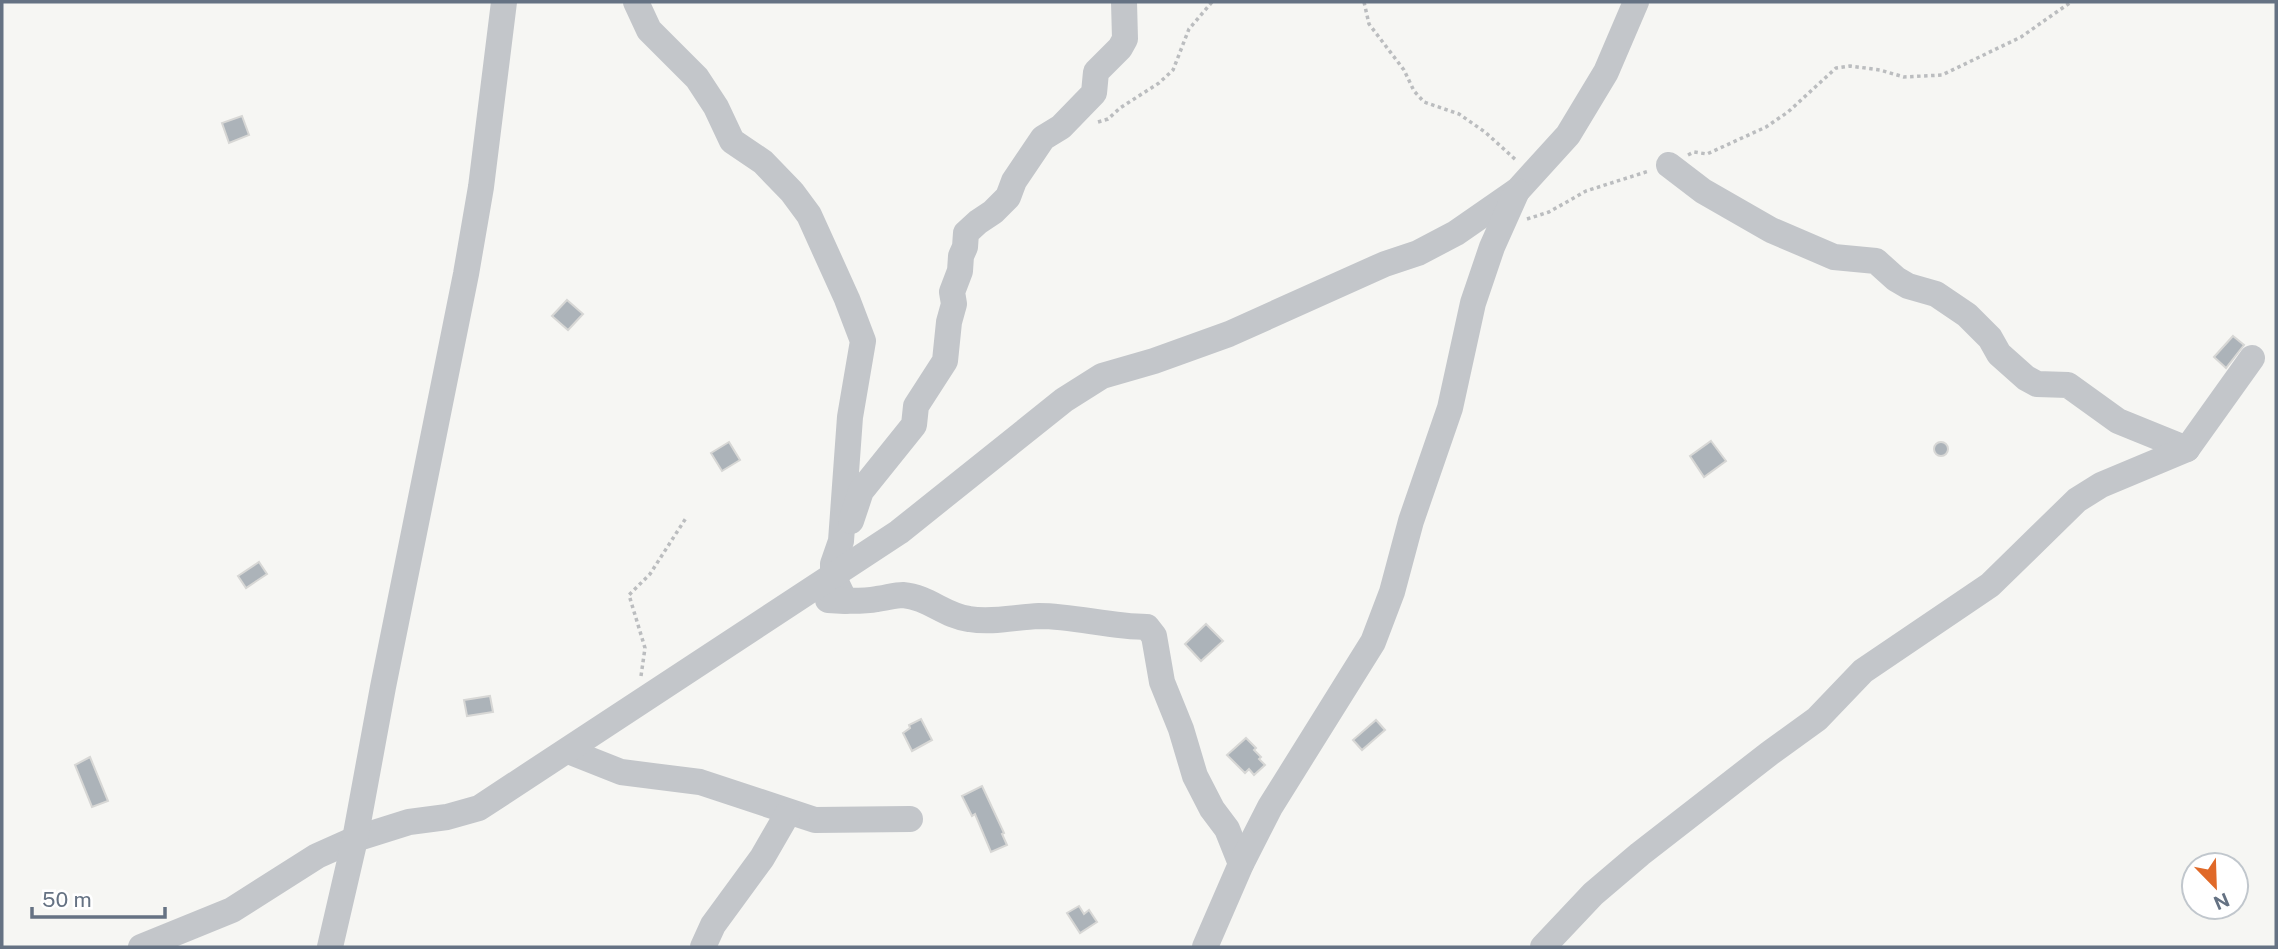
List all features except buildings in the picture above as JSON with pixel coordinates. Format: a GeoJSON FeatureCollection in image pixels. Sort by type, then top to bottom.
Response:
{"type":"FeatureCollection","features":[{"type":"Feature","properties":{"kind":"street"},"geometry":{"type":"LineString","coordinates":[[330,947],[355,839],[467,274],[481,187],[504,2]]}},
{"type":"Feature","properties":{"kind":"street"},"geometry":{"type":"LineString","coordinates":[[636,2],[649,30],[697,78],[716,107],[732,141],[763,162],[792,192],[809,215],[863,341],[850,417],[841,541]]}},
{"type":"Feature","properties":{"kind":"street"},"geometry":{"type":"LineString","coordinates":[[845,601],[833,576],[833,564],[861,491],[914,425],[915,406],[945,361],[949,322],[954,304],[952,292],[960,271],[967,233],[1008,197],[1014,181],[1043,138],[1061,127],[1094,93],[1096,72],[1120,48],[1125,39],[1124,2]]}},
{"type":"Feature","properties":{"kind":"street"},"geometry":{"type":"LineString","coordinates":[[141,947],[232,910],[317,856],[355,839],[409,822],[447,817],[479,808],[899,532],[1063,400],[1102,376],[1229,334],[1385,264],[1418,253],[1456,233],[1518,190],[1568,135],[1606,72],[1636,2]]}},
{"type":"Feature","properties":{"kind":"street"},"geometry":{"type":"LineString","coordinates":[[1669,165],[1703,191],[1771,230],[1834,257],[1876,261],[1908,286],[1936,294],[1967,314],[1990,338],[1999,354],[2026,378],[2037,383],[2068,386],[2118,421],[2187,449]]}},
{"type":"Feature","properties":{"kind":"street"},"geometry":{"type":"LineString","coordinates":[[1205,947],[1241,864],[1270,807],[1373,642],[1392,592],[1411,521],[1450,408],[1473,303],[1501,227],[1518,190]]}},
{"type":"Feature","properties":{"kind":"street"},"geometry":{"type":"LineString","coordinates":[[1543,947],[1612,878],[1817,719],[1863,671],[1990,585],[2077,500],[2101,485],[2187,449],[2252,358]]}},
{"type":"Feature","properties":{"kind":"street"},"geometry":{"type":"LineString","coordinates":[[792,604],[806,600],[874,600],[901,595],[917,597],[951,615],[967,619],[998,621],[1037,616],[1147,627],[1154,636],[1162,682],[1181,729],[1195,776],[1227,829],[1241,864]]}},
{"type":"Feature","properties":{"kind":"street"},"geometry":{"type":"LineString","coordinates":[[568,751],[621,772],[700,782],[815,820],[909,819]]}},
{"type":"Feature","properties":{"kind":"street"},"geometry":{"type":"LineString","coordinates":[[703,947],[713,925],[762,858],[788,813]]}},
{"type":"Feature","properties":{"kind":"path"},"geometry":{"type":"LineString","coordinates":[[1061,127],[1091,124],[1108,118],[1159,83],[1173,70],[1189,29],[1212,2]]}},
{"type":"Feature","properties":{"kind":"path"},"geometry":{"type":"LineString","coordinates":[[1364,2],[1369,24],[1424,102],[1459,114],[1485,132],[1519,162],[1539,165]]}},
{"type":"Feature","properties":{"kind":"path"},"geometry":{"type":"LineString","coordinates":[[1501,227],[1549,212],[1586,191],[1669,165],[1693,152],[1707,154],[1766,127],[1788,112],[1836,68],[1850,66],[1881,70],[1904,78],[1942,75],[2021,37],[2071,2]]}},
{"type":"Feature","properties":{"kind":"path"},"geometry":{"type":"LineString","coordinates":[[636,706],[645,648],[629,595],[650,574],[686,518]]}}]}
